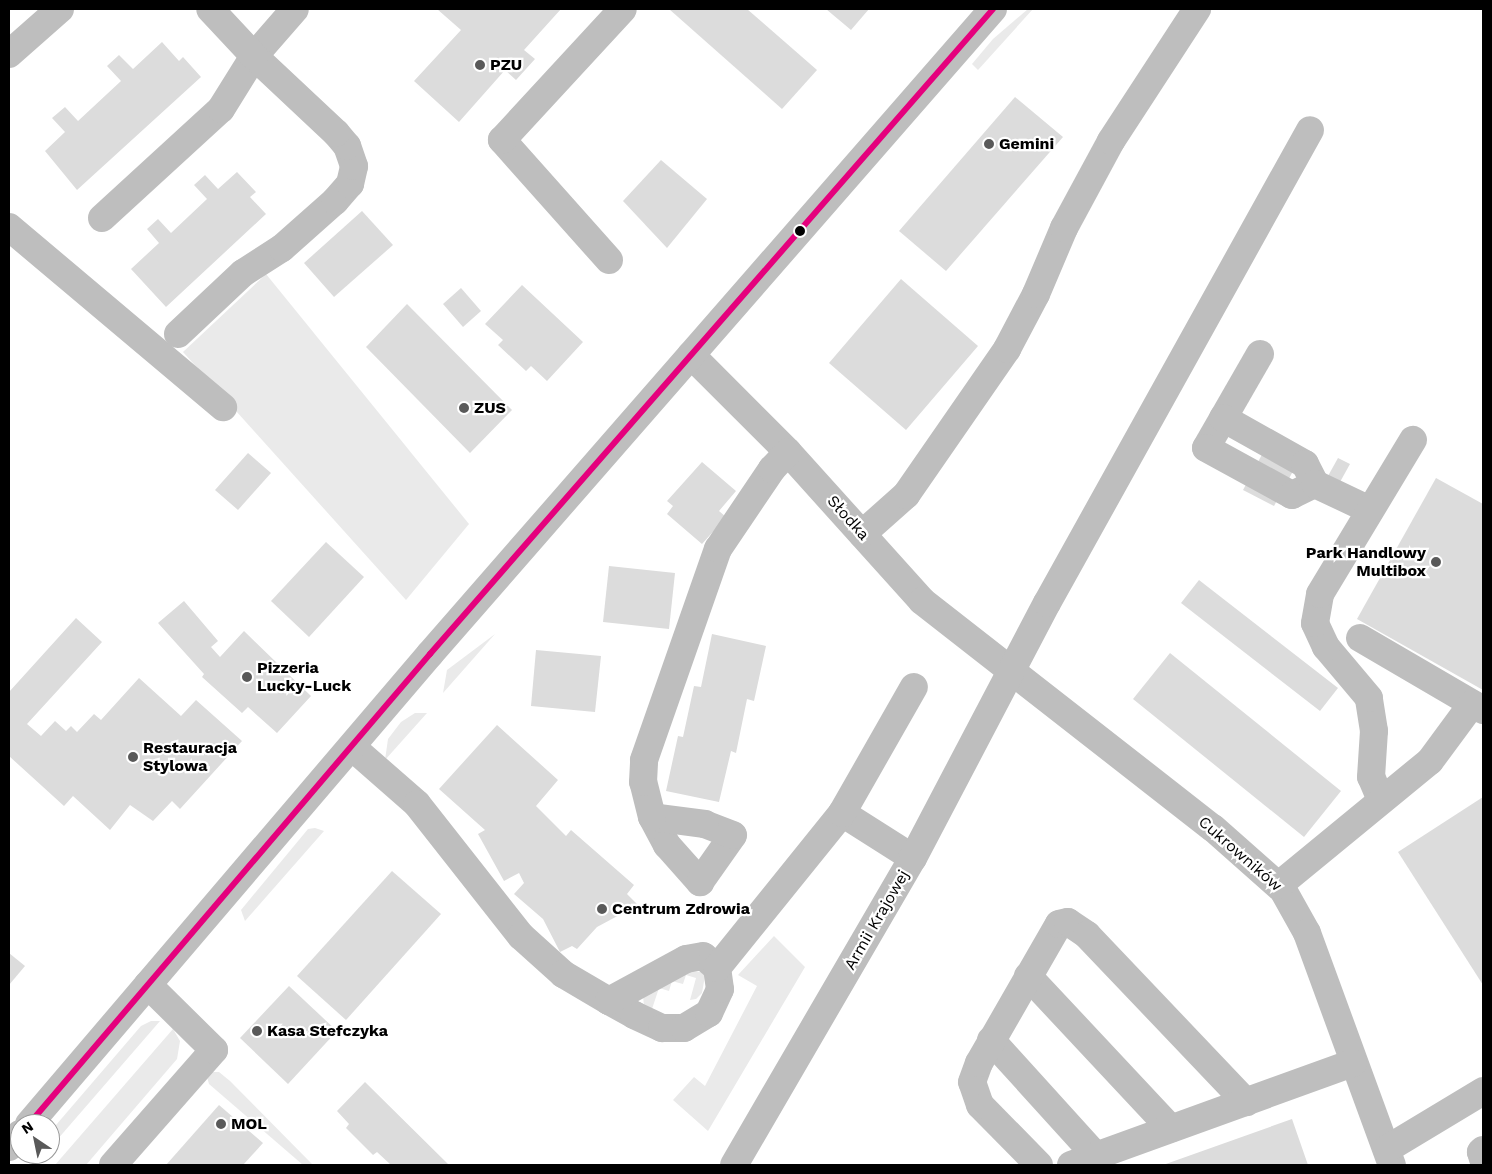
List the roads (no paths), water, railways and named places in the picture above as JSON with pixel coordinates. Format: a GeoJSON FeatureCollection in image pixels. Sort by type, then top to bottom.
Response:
{"type":"FeatureCollection","features":[{"type":"Feature","properties":{"kind":"street"},"geometry":{"type":"LineString","coordinates":[[9,54],[60,9]]}},
{"type":"Feature","properties":{"kind":"street"},"geometry":{"type":"LineString","coordinates":[[178,334],[244,273],[282,248],[350,184],[354,166],[347,146],[254,56],[210,9]]}},
{"type":"Feature","properties":{"kind":"street"},"geometry":{"type":"LineString","coordinates":[[102,218],[221,109],[254,56],[296,9]]}},
{"type":"Feature","properties":{"kind":"street"},"geometry":{"type":"LineString","coordinates":[[609,260],[502,140],[542,99],[623,9]]}},
{"type":"Feature","properties":{"kind":"street"},"geometry":{"type":"LineString","coordinates":[[38,1114],[352,747],[993,9]]}},
{"type":"Feature","properties":{"kind":"street"},"geometry":{"type":"LineString","coordinates":[[862,534],[906,495],[1007,349],[1036,294],[1064,228],[1111,141],[1198,9]]}},
{"type":"Feature","properties":{"kind":"street","name":"Armii Krajowej"},"geometry":{"type":"LineString","coordinates":[[734,1165],[913,858],[1013,671],[1047,603],[1310,130]]}},
{"type":"Feature","properties":{"kind":"street"},"geometry":{"type":"LineString","coordinates":[[9,227],[223,407]]}},
{"type":"Feature","properties":{"kind":"street"},"geometry":{"type":"LineString","coordinates":[[1260,354],[1223,418],[1305,464],[1315,484],[1370,510]]}},
{"type":"Feature","properties":{"kind":"street","name":"Słodka"},"geometry":{"type":"LineString","coordinates":[[691,355],[788,452],[922,602],[1013,671]]}},
{"type":"Feature","properties":{"kind":"street"},"geometry":{"type":"LineString","coordinates":[[1381,800],[1372,777],[1374,732],[1369,698],[1326,647],[1315,624],[1320,594],[1412,440]]}},
{"type":"Feature","properties":{"kind":"street"},"geometry":{"type":"LineString","coordinates":[[652,817],[643,782],[644,760],[716,556],[772,469],[788,452]]}},
{"type":"Feature","properties":{"kind":"street"},"geometry":{"type":"LineString","coordinates":[[1278,884],[1430,761],[1478,707],[1360,638]]}},
{"type":"Feature","properties":{"kind":"street","name":"Cukrowników"},"geometry":{"type":"LineString","coordinates":[[1013,671],[1251,859],[1278,884],[1293,904],[1307,932],[1353,1063],[1390,1157]]}},
{"type":"Feature","properties":{"kind":"street"},"geometry":{"type":"LineString","coordinates":[[717,968],[842,813],[914,687]]}},
{"type":"Feature","properties":{"kind":"street"},"geometry":{"type":"LineString","coordinates":[[352,747],[417,804],[536,952],[563,974],[610,1001],[662,1028],[684,1028],[709,1013],[720,989],[717,968],[703,956],[686,959],[610,1001]]}},
{"type":"Feature","properties":{"kind":"street"},"geometry":{"type":"LineString","coordinates":[[842,813],[913,858]]}},
{"type":"Feature","properties":{"kind":"street"},"geometry":{"type":"LineString","coordinates":[[1039,1165],[980,1104],[975,1095],[972,1082],[991,1040],[1059,924],[1068,922],[1076,925],[1246,1102]]}},
{"type":"Feature","properties":{"kind":"street"},"geometry":{"type":"LineString","coordinates":[[1028,976],[1171,1129]]}},
{"type":"Feature","properties":{"kind":"street"},"geometry":{"type":"LineString","coordinates":[[113,1165],[214,1050],[148,985]]}},
{"type":"Feature","properties":{"kind":"street"},"geometry":{"type":"LineString","coordinates":[[991,1040],[1096,1156]]}},
{"type":"Feature","properties":{"kind":"street"},"geometry":{"type":"LineString","coordinates":[[1071,1165],[1353,1063]]}},
{"type":"Feature","properties":{"kind":"street"},"geometry":{"type":"LineString","coordinates":[[1390,1157],[1483,1091]]}},
{"type":"Feature","properties":{"kind":"street"},"geometry":{"type":"LineString","coordinates":[[1483,1150],[1481,1152],[1483,1159]]}},
{"type":"Feature","properties":{"kind":"place","name":"PZU"},"geometry":{"type":"Point","coordinates":[480,65]}},
{"type":"Feature","properties":{"kind":"place","name":"Gemini"},"geometry":{"type":"Point","coordinates":[989,144]}},
{"type":"Feature","properties":{"kind":"place","name":"ZUS"},"geometry":{"type":"Point","coordinates":[464,408]}},
{"type":"Feature","properties":{"kind":"place","name":"Park Handlowy Multibox"},"geometry":{"type":"Point","coordinates":[1436,562]}},
{"type":"Feature","properties":{"kind":"place","name":"Pizzeria Lucky-Luck"},"geometry":{"type":"Point","coordinates":[247,677]}},
{"type":"Feature","properties":{"kind":"place","name":"Restauracja Stylowa"},"geometry":{"type":"Point","coordinates":[133,757]}},
{"type":"Feature","properties":{"kind":"place","name":"Centrum Zdrowia"},"geometry":{"type":"Point","coordinates":[602,909]}},
{"type":"Feature","properties":{"kind":"place","name":"Kasa Stefczyka"},"geometry":{"type":"Point","coordinates":[257,1031]}},
{"type":"Feature","properties":{"kind":"place","name":"MOL"},"geometry":{"type":"Point","coordinates":[221,1124]}}]}
